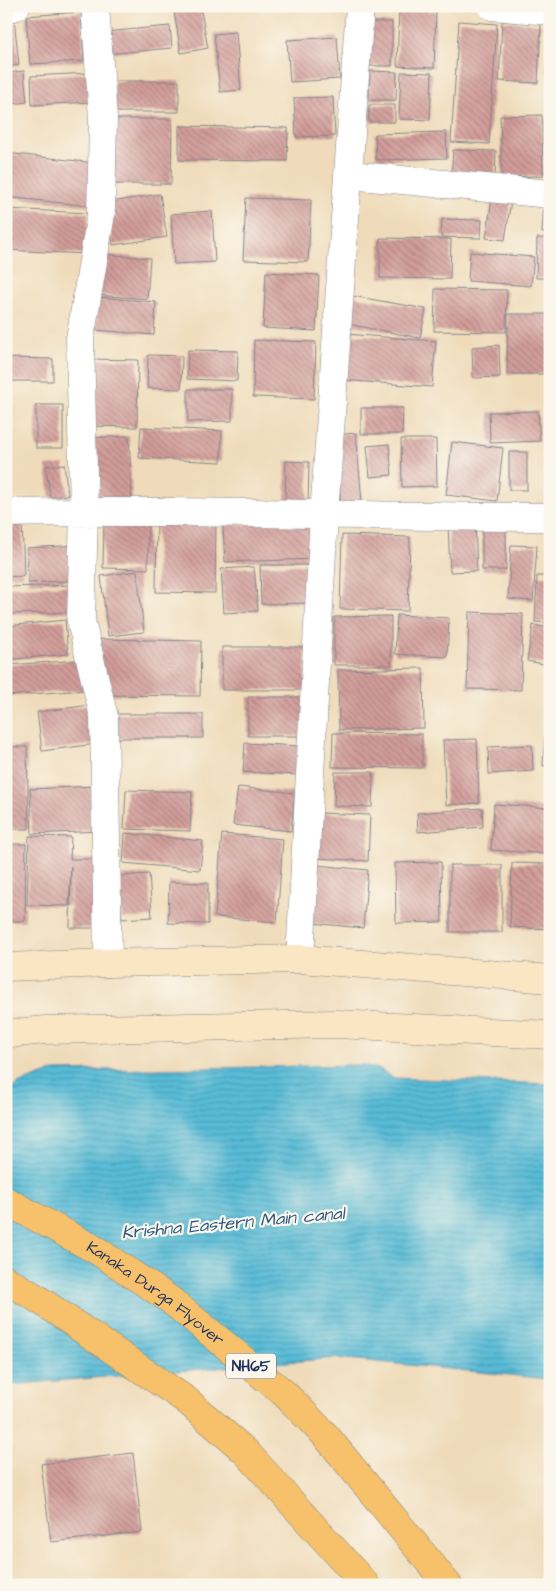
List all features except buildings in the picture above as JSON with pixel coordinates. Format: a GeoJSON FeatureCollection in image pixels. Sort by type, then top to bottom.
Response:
{"type":"FeatureCollection","features":[{"type":"Feature","properties":{"kind":"highway","name":"Kanaka Durga Flyover"},"geometry":{"type":"LineString","coordinates":[[6,1201],[96,1250],[169,1299],[285,1394],[326,1436],[448,1585]]}},
{"type":"Feature","properties":{"kind":"highway"},"geometry":{"type":"LineString","coordinates":[[6,1280],[38,1298],[186,1400],[246,1452],[366,1585]]}},
{"type":"Feature","properties":{"kind":"main road"},"geometry":{"type":"LineString","coordinates":[[6,967],[108,962],[300,959],[550,979]]}},
{"type":"Feature","properties":{"kind":"main road"},"geometry":{"type":"LineString","coordinates":[[6,1034],[45,1030],[337,1024],[550,1035]]}},
{"type":"Feature","properties":{"kind":"street"},"geometry":{"type":"LineString","coordinates":[[6,9],[16,6]]}},
{"type":"Feature","properties":{"kind":"street"},"geometry":{"type":"LineString","coordinates":[[95,6],[103,118],[100,214],[80,339],[84,512],[81,622],[104,717],[108,962]]}},
{"type":"Feature","properties":{"kind":"street"},"geometry":{"type":"LineString","coordinates":[[300,959],[324,515],[360,6]]}},
{"type":"Feature","properties":{"kind":"street"},"geometry":{"type":"LineString","coordinates":[[492,6],[550,11]]}},
{"type":"Feature","properties":{"kind":"street"},"geometry":{"type":"LineString","coordinates":[[349,175],[550,194]]}},
{"type":"Feature","properties":{"kind":"street"},"geometry":{"type":"LineString","coordinates":[[6,513],[550,516]]}},
{"type":"Feature","properties":{"kind":"water","name":"Krishna Eastern Main canal"},"geometry":{"type":"Polygon","coordinates":[[[362,1065],[380,1069],[392,1078],[550,1084],[550,1379],[337,1358],[6,1385],[6,1093],[20,1083],[54,1071],[362,1065]]]}}]}
